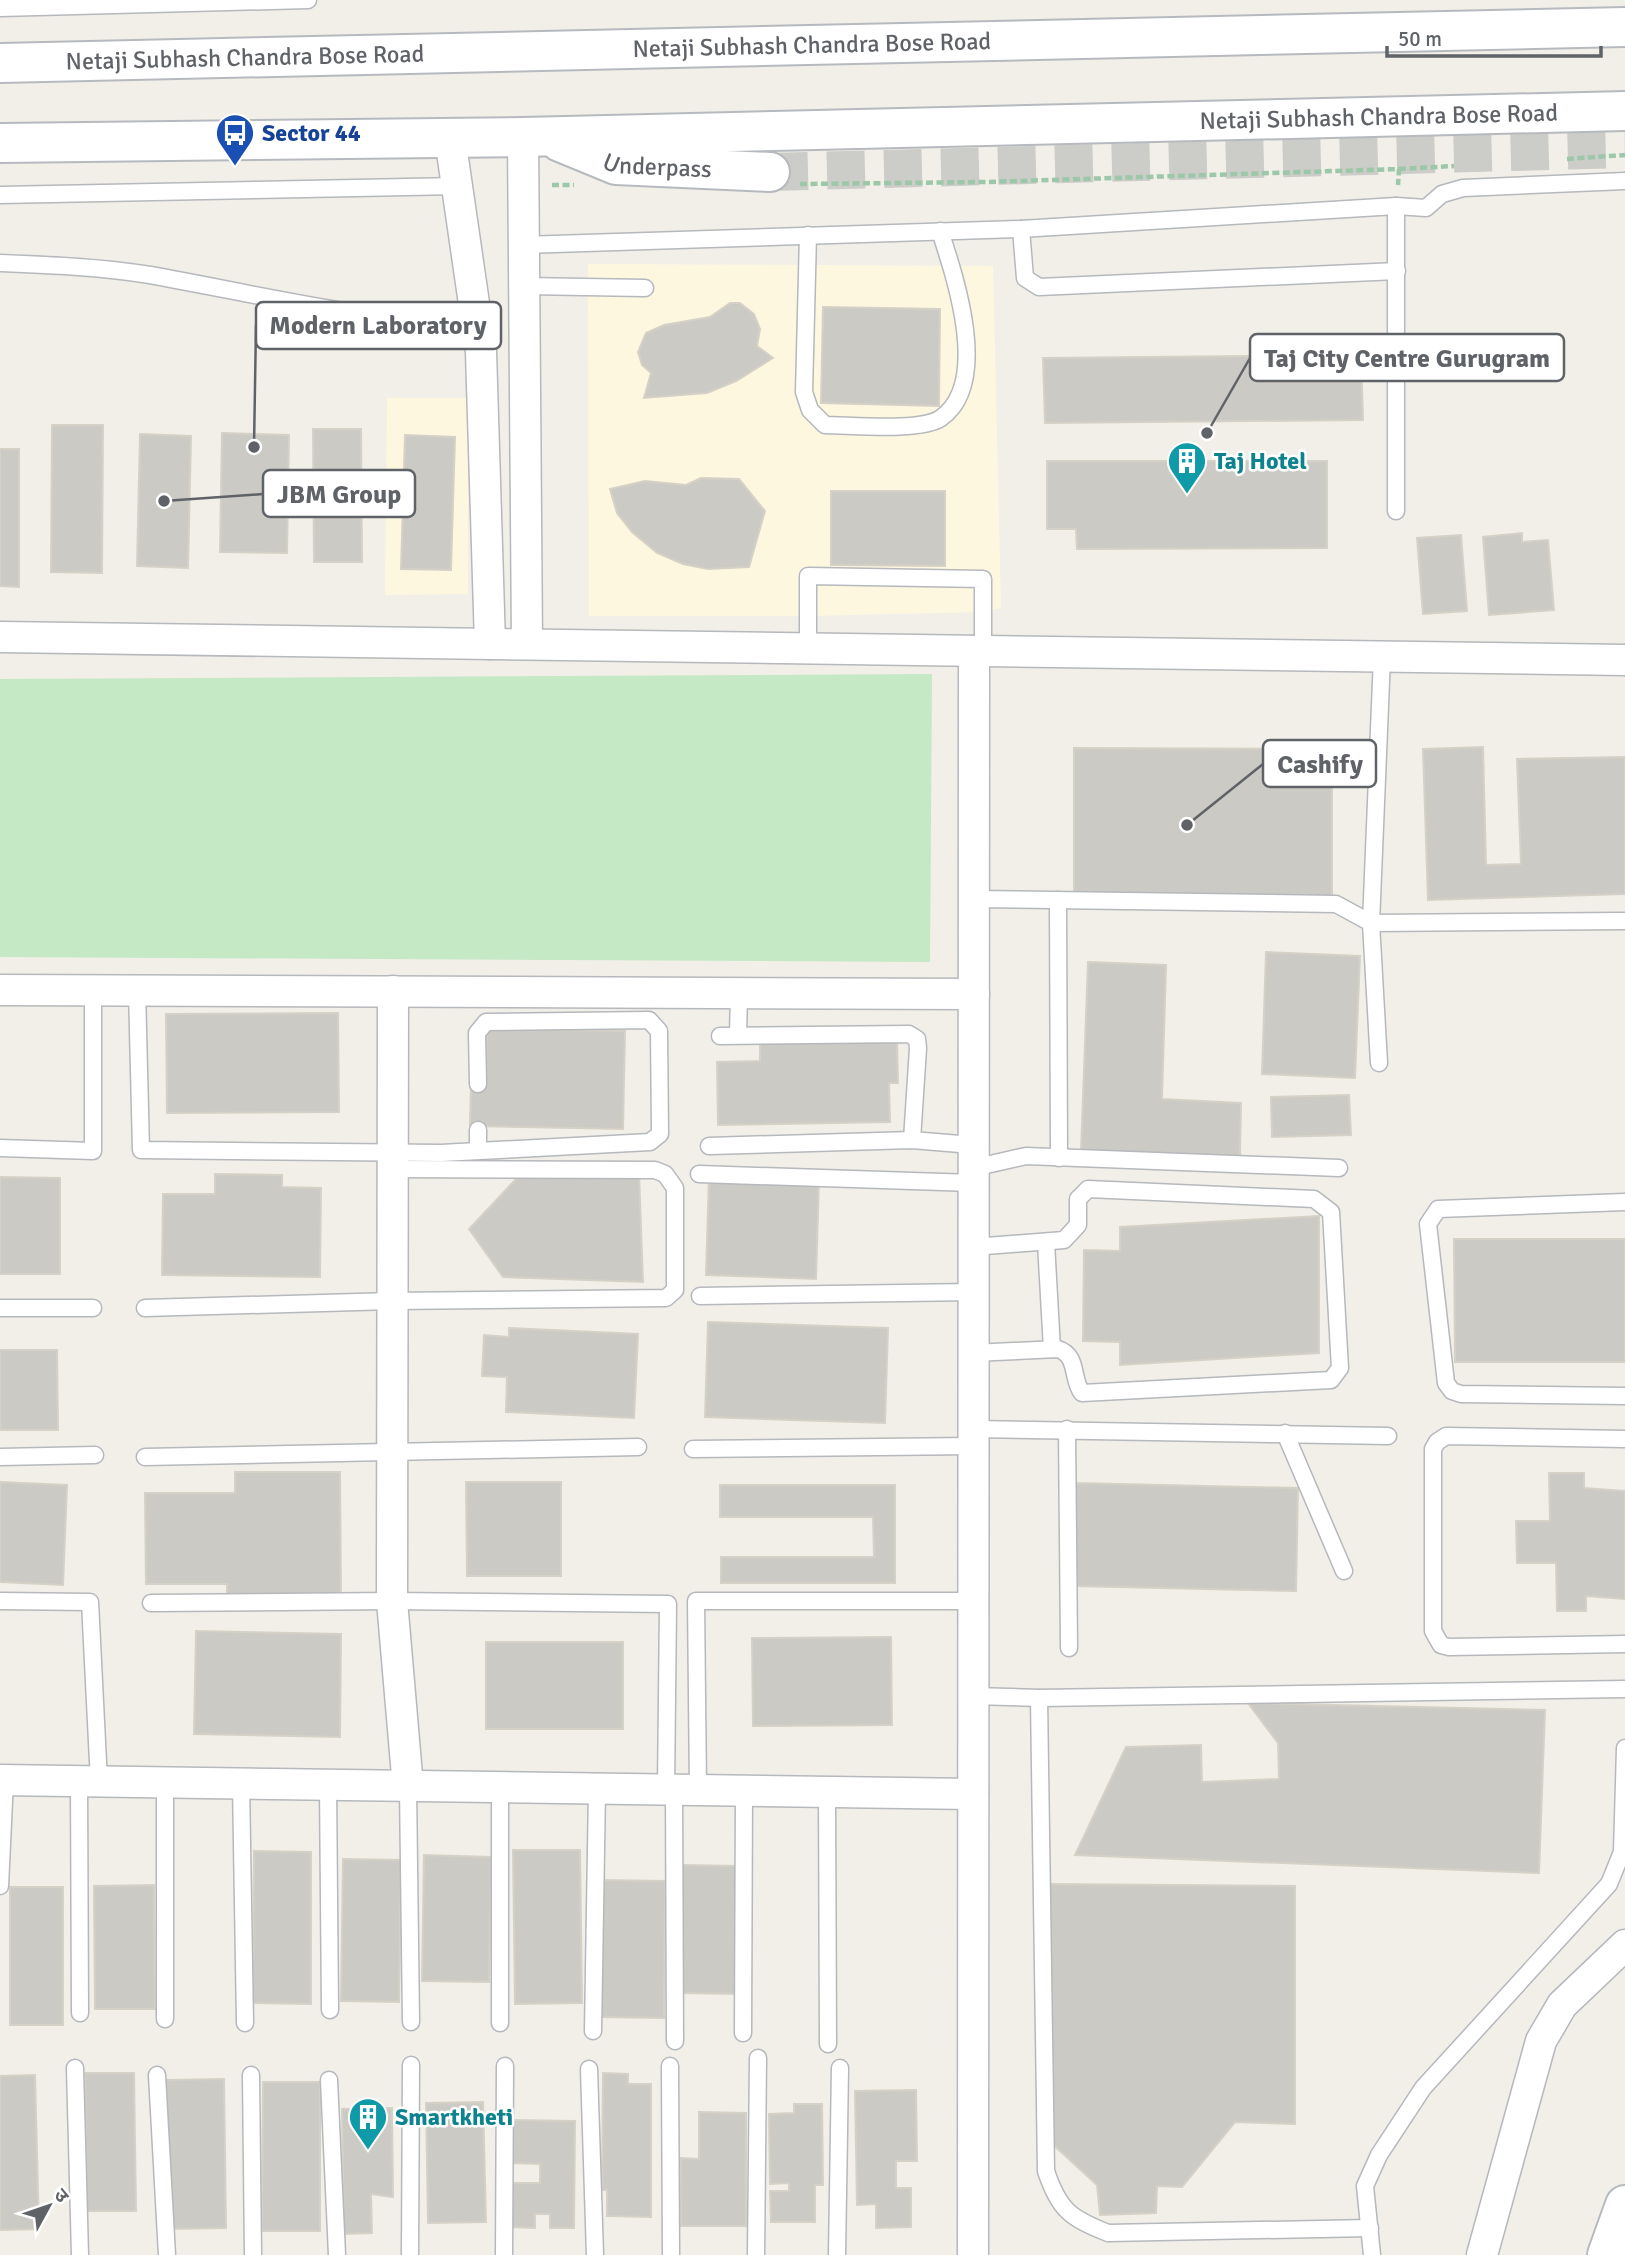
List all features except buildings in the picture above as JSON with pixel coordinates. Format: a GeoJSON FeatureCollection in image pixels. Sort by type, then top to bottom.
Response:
{"type":"FeatureCollection","features":[{"type":"Feature","properties":{"kind":"main road","name":"Netaji Subhash Chandra Bose Road"},"geometry":{"type":"LineString","coordinates":[[0,64],[1625,27]]}},
{"type":"Feature","properties":{"kind":"main road","name":"Netaji Subhash Chandra Bose Road"},"geometry":{"type":"LineString","coordinates":[[0,143],[536,137],[1625,111]]}},
{"type":"Feature","properties":{"kind":"main road","name":"Underpass"},"geometry":{"type":"LineString","coordinates":[[536,137],[616,165],[779,178]]}},
{"type":"Feature","properties":{"kind":"main road"},"geometry":{"type":"LineString","coordinates":[[1607,2255],[1625,2205]]}},
{"type":"Feature","properties":{"kind":"street"},"geometry":{"type":"LineString","coordinates":[[527,644],[523,185],[536,137]]}},
{"type":"Feature","properties":{"kind":"street"},"geometry":{"type":"LineString","coordinates":[[450,138],[478,324],[490,644]]}},
{"type":"Feature","properties":{"kind":"street"},"geometry":{"type":"LineString","coordinates":[[0,637],[1625,660]]}},
{"type":"Feature","properties":{"kind":"street"},"geometry":{"type":"LineString","coordinates":[[973,2255],[973,1165],[978,651]]}},
{"type":"Feature","properties":{"kind":"street"},"geometry":{"type":"LineString","coordinates":[[0,990],[974,994]]}},
{"type":"Feature","properties":{"kind":"street"},"geometry":{"type":"LineString","coordinates":[[393,991],[392,1601],[408,1787]]}},
{"type":"Feature","properties":{"kind":"street"},"geometry":{"type":"LineString","coordinates":[[3,1780],[973,1794]]}},
{"type":"Feature","properties":{"kind":"street"},"geometry":{"type":"LineString","coordinates":[[1482,2255],[1542,2041],[1562,2005],[1625,1945]]}},
{"type":"Feature","properties":{"kind":"lane"},"geometry":{"type":"LineString","coordinates":[[0,8],[308,0]]}},
{"type":"Feature","properties":{"kind":"lane"},"geometry":{"type":"LineString","coordinates":[[523,245],[1021,229],[1396,206],[1426,208],[1442,194],[1463,188],[1625,181]]}},
{"type":"Feature","properties":{"kind":"lane"},"geometry":{"type":"LineString","coordinates":[[0,195],[458,186]]}},
{"type":"Feature","properties":{"kind":"lane"},"geometry":{"type":"LineString","coordinates":[[1396,206],[1396,511]]}},
{"type":"Feature","properties":{"kind":"lane"},"geometry":{"type":"LineString","coordinates":[[1021,229],[1025,278],[1039,287],[1397,271]]}},
{"type":"Feature","properties":{"kind":"lane"},"geometry":{"type":"LineString","coordinates":[[808,235],[804,392],[810,410],[825,425],[901,427],[940,419],[958,401],[961,387],[966,360],[965,315],[940,231]]}},
{"type":"Feature","properties":{"kind":"lane"},"geometry":{"type":"LineString","coordinates":[[0,263],[61,265],[149,275],[389,320],[478,324]]}},
{"type":"Feature","properties":{"kind":"lane"},"geometry":{"type":"LineString","coordinates":[[524,286],[645,288]]}},
{"type":"Feature","properties":{"kind":"lane"},"geometry":{"type":"LineString","coordinates":[[808,650],[808,576],[983,579],[978,651]]}},
{"type":"Feature","properties":{"kind":"lane"},"geometry":{"type":"LineString","coordinates":[[1379,1063],[1371,923],[1382,657]]}},
{"type":"Feature","properties":{"kind":"lane"},"geometry":{"type":"LineString","coordinates":[[976,899],[1336,904],[1371,923],[1625,921]]}},
{"type":"Feature","properties":{"kind":"lane"},"geometry":{"type":"LineString","coordinates":[[1058,900],[1059,1157]]}},
{"type":"Feature","properties":{"kind":"lane"},"geometry":{"type":"LineString","coordinates":[[0,1149],[93,1151],[93,990]]}},
{"type":"Feature","properties":{"kind":"lane"},"geometry":{"type":"LineString","coordinates":[[137,990],[141,1150],[655,1170],[665,1174],[675,1188],[675,1290],[666,1298],[392,1301],[145,1308]]}},
{"type":"Feature","properties":{"kind":"lane"},"geometry":{"type":"LineString","coordinates":[[738,1035],[739,993]]}},
{"type":"Feature","properties":{"kind":"lane"},"geometry":{"type":"LineString","coordinates":[[392,1161],[478,1151],[650,1142],[660,1134],[659,1031],[649,1020],[486,1022],[477,1033],[478,1084]]}},
{"type":"Feature","properties":{"kind":"lane"},"geometry":{"type":"LineString","coordinates":[[720,1035],[909,1034],[917,1039],[918,1048],[912,1140]]}},
{"type":"Feature","properties":{"kind":"lane"},"geometry":{"type":"LineString","coordinates":[[478,1130],[478,1151]]}},
{"type":"Feature","properties":{"kind":"lane"},"geometry":{"type":"LineString","coordinates":[[709,1146],[912,1140],[973,1165]]}},
{"type":"Feature","properties":{"kind":"lane"},"geometry":{"type":"LineString","coordinates":[[699,1174],[973,1165],[1026,1156],[1339,1168]]}},
{"type":"Feature","properties":{"kind":"lane"},"geometry":{"type":"LineString","coordinates":[[973,1247],[1046,1244],[1071,1236],[1078,1225],[1078,1199],[1088,1189],[1314,1199],[1331,1212],[1340,1368],[1331,1380],[1082,1393],[1078,1387],[1073,1363],[1066,1352],[1052,1349],[973,1353]]}},
{"type":"Feature","properties":{"kind":"lane"},"geometry":{"type":"LineString","coordinates":[[1625,1202],[1438,1209],[1428,1224],[1446,1383],[1452,1391],[1461,1394],[1625,1396]]}},
{"type":"Feature","properties":{"kind":"lane"},"geometry":{"type":"LineString","coordinates":[[1046,1244],[1052,1349]]}},
{"type":"Feature","properties":{"kind":"lane"},"geometry":{"type":"LineString","coordinates":[[701,1296],[973,1292]]}},
{"type":"Feature","properties":{"kind":"lane"},"geometry":{"type":"LineString","coordinates":[[0,1308],[93,1308]]}},
{"type":"Feature","properties":{"kind":"lane"},"geometry":{"type":"LineString","coordinates":[[1067,1429],[1069,1648]]}},
{"type":"Feature","properties":{"kind":"lane"},"geometry":{"type":"LineString","coordinates":[[693,1449],[973,1437],[1067,1429],[1388,1436]]}},
{"type":"Feature","properties":{"kind":"lane"},"geometry":{"type":"LineString","coordinates":[[1285,1433],[1344,1571]]}},
{"type":"Feature","properties":{"kind":"lane"},"geometry":{"type":"LineString","coordinates":[[1625,1438],[1446,1436],[1437,1442],[1433,1449],[1433,1631],[1441,1645],[1449,1647],[1625,1644]]}},
{"type":"Feature","properties":{"kind":"lane"},"geometry":{"type":"LineString","coordinates":[[145,1457],[638,1447]]}},
{"type":"Feature","properties":{"kind":"lane"},"geometry":{"type":"LineString","coordinates":[[0,1457],[95,1455]]}},
{"type":"Feature","properties":{"kind":"lane"},"geometry":{"type":"LineString","coordinates":[[0,1601],[90,1602],[89,1782],[80,2013]]}},
{"type":"Feature","properties":{"kind":"lane"},"geometry":{"type":"LineString","coordinates":[[151,1603],[392,1601],[668,1604],[679,1790]]}},
{"type":"Feature","properties":{"kind":"lane"},"geometry":{"type":"LineString","coordinates":[[675,2041],[679,1790],[696,1601],[973,1601]]}},
{"type":"Feature","properties":{"kind":"lane"},"geometry":{"type":"LineString","coordinates":[[973,1696],[1039,1699],[1625,1689]]}},
{"type":"Feature","properties":{"kind":"lane"},"geometry":{"type":"LineString","coordinates":[[1039,1699],[1046,2171],[1056,2201],[1078,2221],[1108,2233],[1370,2228]]}},
{"type":"Feature","properties":{"kind":"lane"},"geometry":{"type":"LineString","coordinates":[[1372,2255],[1365,2186],[1379,2155],[1423,2088],[1609,1884],[1622,1852],[1625,1748]]}},
{"type":"Feature","properties":{"kind":"lane"},"geometry":{"type":"LineString","coordinates":[[0,1886],[3,1780]]}},
{"type":"Feature","properties":{"kind":"lane"},"geometry":{"type":"LineString","coordinates":[[165,1783],[165,2019]]}},
{"type":"Feature","properties":{"kind":"lane"},"geometry":{"type":"LineString","coordinates":[[242,1784],[245,2022]]}},
{"type":"Feature","properties":{"kind":"lane"},"geometry":{"type":"LineString","coordinates":[[328,1786],[330,2010]]}},
{"type":"Feature","properties":{"kind":"lane"},"geometry":{"type":"LineString","coordinates":[[408,1787],[411,2022]]}},
{"type":"Feature","properties":{"kind":"lane"},"geometry":{"type":"LineString","coordinates":[[500,1788],[500,2023]]}},
{"type":"Feature","properties":{"kind":"lane"},"geometry":{"type":"LineString","coordinates":[[593,2031],[597,1789]]}},
{"type":"Feature","properties":{"kind":"lane"},"geometry":{"type":"LineString","coordinates":[[743,2033],[744,1791]]}},
{"type":"Feature","properties":{"kind":"lane"},"geometry":{"type":"LineString","coordinates":[[827,1792],[828,2044]]}},
{"type":"Feature","properties":{"kind":"lane"},"geometry":{"type":"LineString","coordinates":[[756,2255],[758,2058]]}},
{"type":"Feature","properties":{"kind":"lane"},"geometry":{"type":"LineString","coordinates":[[411,2065],[411,2255]]}},
{"type":"Feature","properties":{"kind":"lane"},"geometry":{"type":"LineString","coordinates":[[504,2255],[505,2066]]}},
{"type":"Feature","properties":{"kind":"lane"},"geometry":{"type":"LineString","coordinates":[[670,2066],[670,2255]]}},
{"type":"Feature","properties":{"kind":"lane"},"geometry":{"type":"LineString","coordinates":[[75,2068],[80,2255]]}},
{"type":"Feature","properties":{"kind":"lane"},"geometry":{"type":"LineString","coordinates":[[837,2255],[840,2068]]}},
{"type":"Feature","properties":{"kind":"lane"},"geometry":{"type":"LineString","coordinates":[[589,2069],[595,2255]]}},
{"type":"Feature","properties":{"kind":"lane"},"geometry":{"type":"LineString","coordinates":[[157,2075],[167,2255]]}},
{"type":"Feature","properties":{"kind":"lane"},"geometry":{"type":"LineString","coordinates":[[251,2075],[253,2255]]}},
{"type":"Feature","properties":{"kind":"lane"},"geometry":{"type":"LineString","coordinates":[[329,2080],[337,2255]]}},
{"type":"Feature","properties":{"kind":"path"},"geometry":{"type":"LineString","coordinates":[[779,178],[973,183],[1399,169],[1396,206]]}},
{"type":"Feature","properties":{"kind":"path"},"geometry":{"type":"LineString","coordinates":[[523,185],[579,185]]}},
{"type":"Feature","properties":{"kind":"shaded area"},"geometry":{"type":"Polygon","coordinates":[[[588,264],[993,266],[1001,608],[983,612],[808,616],[589,616],[588,264]]]}},
{"type":"Feature","properties":{"kind":"shaded area"},"geometry":{"type":"Polygon","coordinates":[[[387,398],[468,398],[468,594],[385,595],[387,398]]]}},
{"type":"Feature","properties":{"kind":"green space"},"geometry":{"type":"Polygon","coordinates":[[[932,674],[930,962],[0,957],[0,679],[932,674]]]}},
{"type":"Feature","properties":{"kind":"tunnel"},"geometry":{"type":"LineString","coordinates":[[770,172],[1625,149]]}},
{"type":"Feature","properties":{"kind":"place","name":"Sector 44"},"geometry":{"type":"Point","coordinates":[235,167]}},
{"type":"Feature","properties":{"kind":"place","name":"Taj City Centre Gurugram"},"geometry":{"type":"Point","coordinates":[1207,433]}},
{"type":"Feature","properties":{"kind":"place","name":"Modern Laboratory"},"geometry":{"type":"Point","coordinates":[254,447]}},
{"type":"Feature","properties":{"kind":"place","name":"Taj Hotel"},"geometry":{"type":"Point","coordinates":[1187,495]}},
{"type":"Feature","properties":{"kind":"place","name":"JBM Group"},"geometry":{"type":"Point","coordinates":[164,501]}},
{"type":"Feature","properties":{"kind":"place","name":"Cashify"},"geometry":{"type":"Point","coordinates":[1187,825]}},
{"type":"Feature","properties":{"kind":"place","name":"Smartkheti"},"geometry":{"type":"Point","coordinates":[368,2151]}}]}
